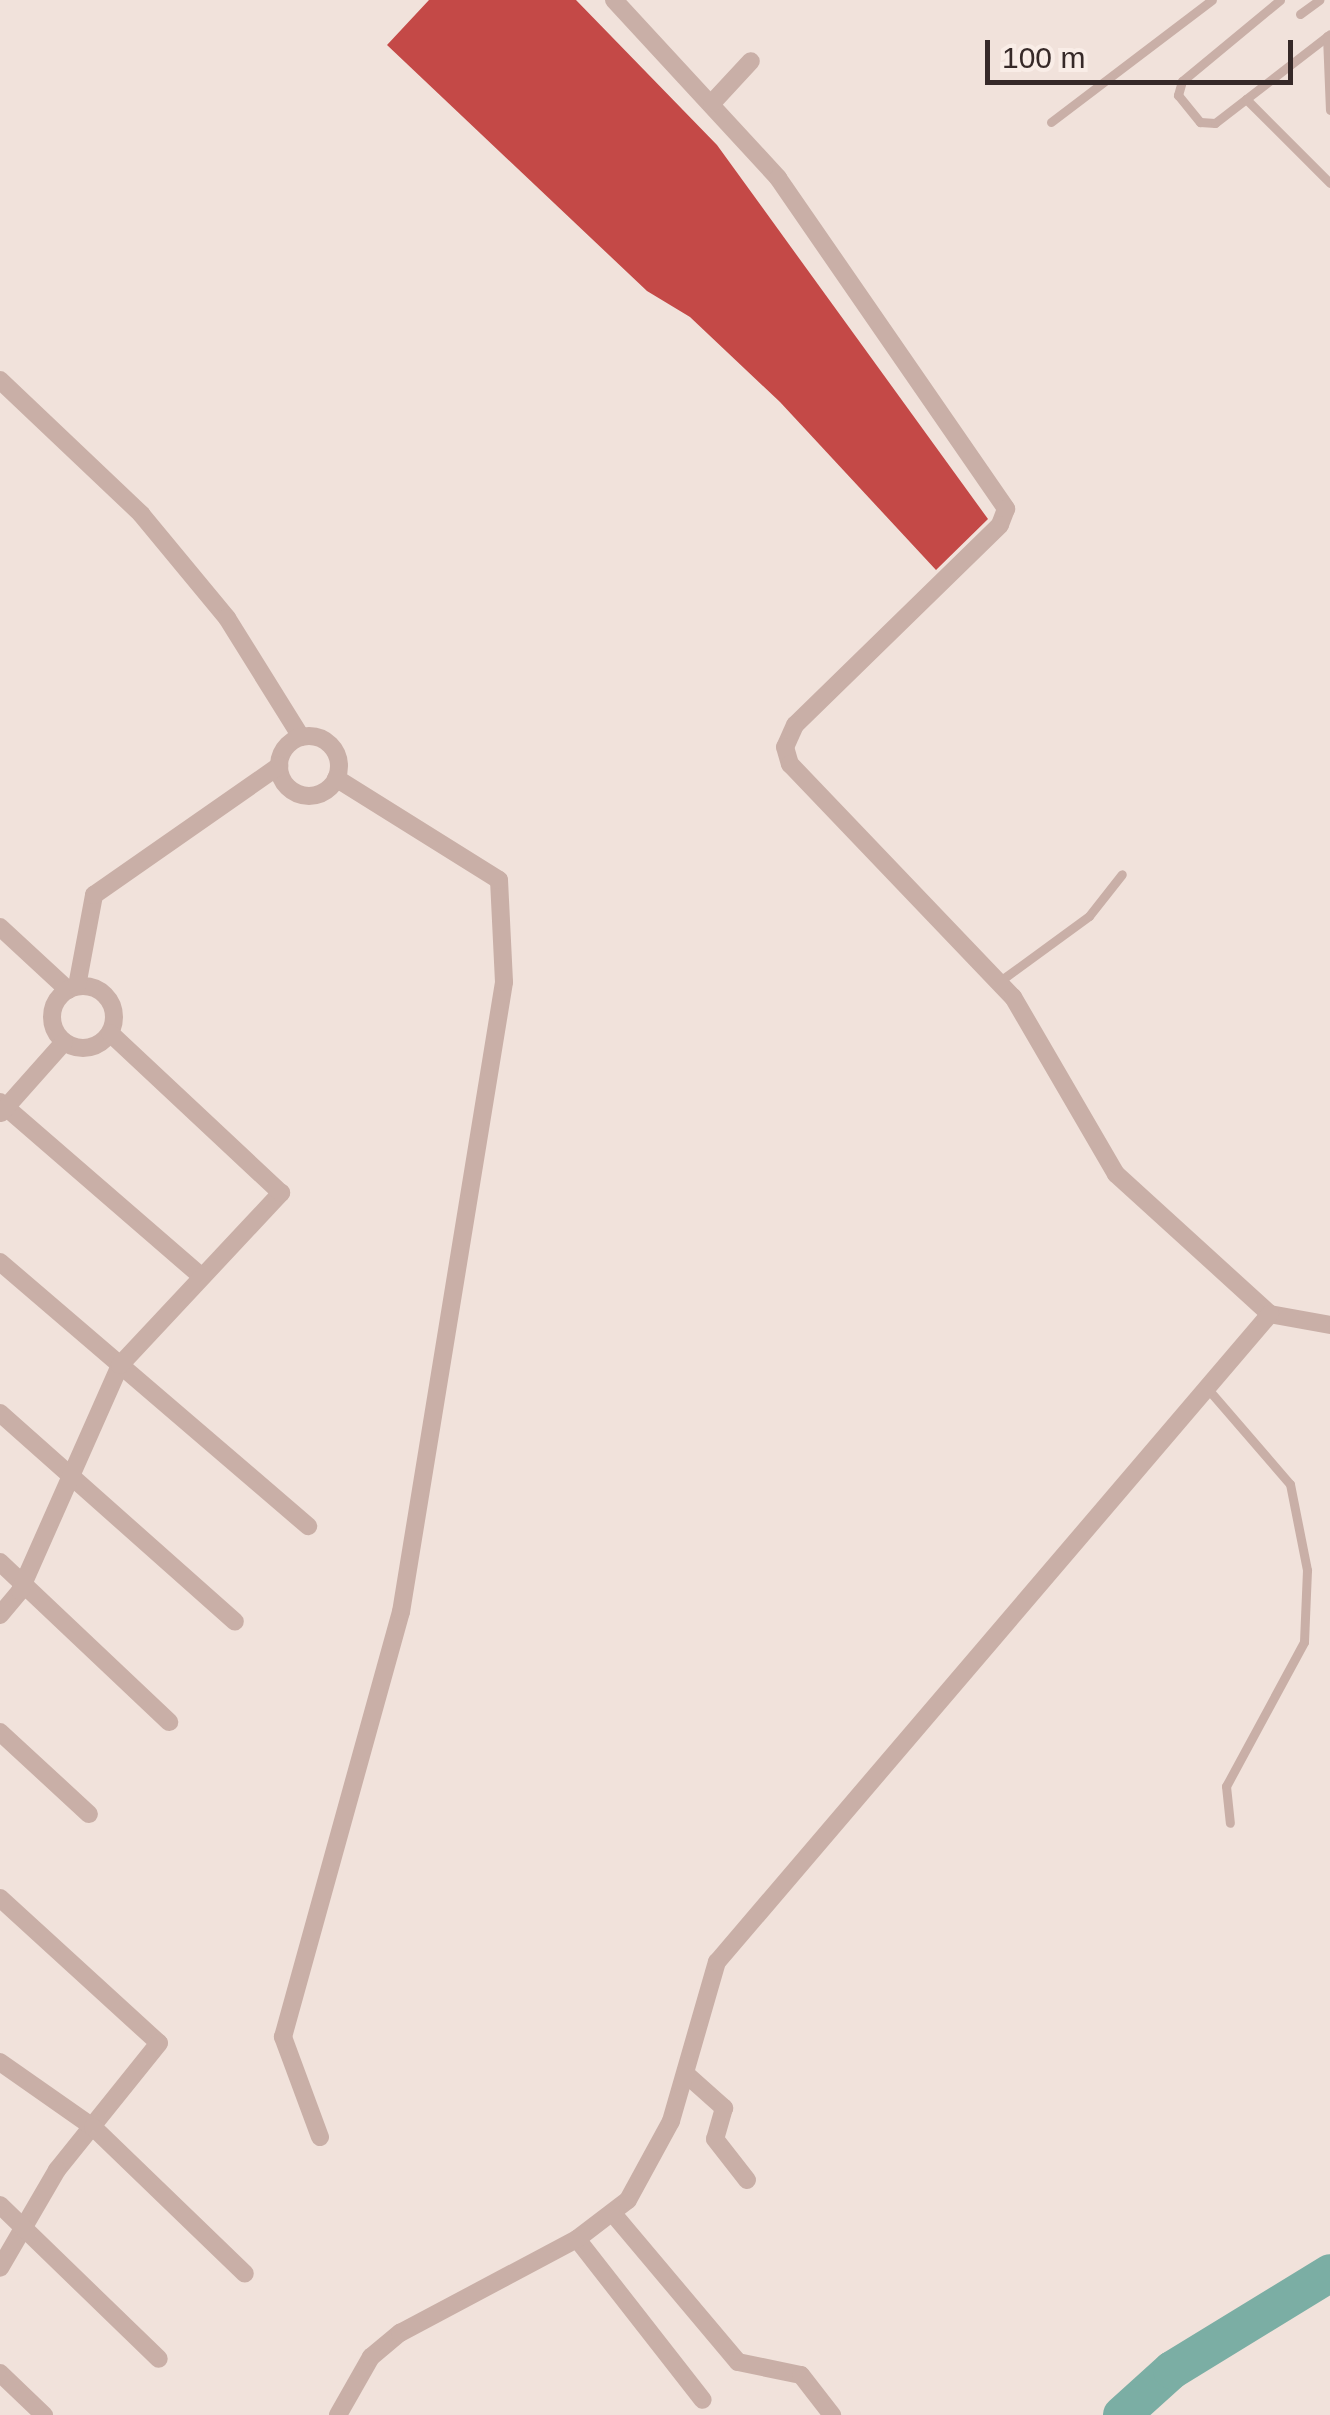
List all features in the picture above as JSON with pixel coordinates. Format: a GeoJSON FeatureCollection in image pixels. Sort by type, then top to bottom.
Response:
{"type":"FeatureCollection","features":[{"type":"Feature","properties":{"kind":"street"},"geometry":{"type":"LineString","coordinates":[[614,0],[778,178],[1001,493],[1000,524],[795,725],[784,747],[878,860],[1000,981],[1099,1154],[1270,1314],[1330,1325]]}},
{"type":"Feature","properties":{"kind":"street"},"geometry":{"type":"LineString","coordinates":[[712,103],[751,60]]}},
{"type":"Feature","properties":{"kind":"street"},"geometry":{"type":"LineString","coordinates":[[0,380],[141,514],[227,618],[301,737],[334,750],[336,778]]}},
{"type":"Feature","properties":{"kind":"street"},"geometry":{"type":"LineString","coordinates":[[110,1033],[84,1049],[64,1042],[52,1013],[72,988],[94,896],[279,766],[301,737]]}},
{"type":"Feature","properties":{"kind":"street"},"geometry":{"type":"LineString","coordinates":[[279,766],[303,795],[336,778]]}},
{"type":"Feature","properties":{"kind":"street"},"geometry":{"type":"LineString","coordinates":[[320,2137],[283,2037],[401,1612],[504,982],[499,880],[336,778]]}},
{"type":"Feature","properties":{"kind":"street"},"geometry":{"type":"LineString","coordinates":[[0,928],[72,988],[110,1002],[110,1033],[280,1193],[120,1365],[23,1585],[0,1615]]}},
{"type":"Feature","properties":{"kind":"street"},"geometry":{"type":"LineString","coordinates":[[64,1042],[2,1108],[202,1277]]}},
{"type":"Feature","properties":{"kind":"street"},"geometry":{"type":"LineString","coordinates":[[0,1262],[308,1526]]}},
{"type":"Feature","properties":{"kind":"street"},"geometry":{"type":"LineString","coordinates":[[338,2415],[371,2357],[400,2333],[615,2216],[687,2075],[708,1988],[736,1936],[1270,1314]]}},
{"type":"Feature","properties":{"kind":"street"},"geometry":{"type":"LineString","coordinates":[[0,1414],[235,1622]]}},
{"type":"Feature","properties":{"kind":"street"},"geometry":{"type":"LineString","coordinates":[[0,1562],[170,1722]]}},
{"type":"Feature","properties":{"kind":"street"},"geometry":{"type":"LineString","coordinates":[[0,1732],[89,1814]]}},
{"type":"Feature","properties":{"kind":"street"},"geometry":{"type":"LineString","coordinates":[[0,1898],[159,2043],[93,2127],[0,2268]]}},
{"type":"Feature","properties":{"kind":"street"},"geometry":{"type":"LineString","coordinates":[[0,2062],[93,2127],[245,2274]]}},
{"type":"Feature","properties":{"kind":"street"},"geometry":{"type":"LineString","coordinates":[[687,2075],[724,2108],[716,2138],[747,2180]]}},
{"type":"Feature","properties":{"kind":"street"},"geometry":{"type":"LineString","coordinates":[[0,2206],[159,2358]]}},
{"type":"Feature","properties":{"kind":"street"},"geometry":{"type":"LineString","coordinates":[[615,2216],[738,2362],[801,2375],[832,2415]]}},
{"type":"Feature","properties":{"kind":"street"},"geometry":{"type":"LineString","coordinates":[[576,2239],[703,2400]]}},
{"type":"Feature","properties":{"kind":"street"},"geometry":{"type":"LineString","coordinates":[[0,2373],[44,2415]]}},
{"type":"Feature","properties":{"kind":"lane"},"geometry":{"type":"LineString","coordinates":[[1050,122],[1212,0]]}},
{"type":"Feature","properties":{"kind":"lane"},"geometry":{"type":"LineString","coordinates":[[1280,0],[1177,90],[1207,124],[1328,35]]}},
{"type":"Feature","properties":{"kind":"lane"},"geometry":{"type":"LineString","coordinates":[[1300,14],[1319,0]]}},
{"type":"Feature","properties":{"kind":"lane"},"geometry":{"type":"LineString","coordinates":[[1328,35],[1330,110]]}},
{"type":"Feature","properties":{"kind":"lane"},"geometry":{"type":"LineString","coordinates":[[1246,99],[1330,183]]}},
{"type":"Feature","properties":{"kind":"lane"},"geometry":{"type":"LineString","coordinates":[[1000,981],[1089,916],[1122,874]]}},
{"type":"Feature","properties":{"kind":"lane"},"geometry":{"type":"LineString","coordinates":[[1207,1388],[1290,1484],[1306,1570],[1304,1642],[1226,1786],[1230,1823]]}},
{"type":"Feature","properties":{"kind":"building"},"geometry":{"type":"Polygon","coordinates":[[[429,0],[576,0],[717,145],[988,519],[936,570],[780,402],[690,317],[647,291],[387,45],[429,0]]]}},
{"type":"Feature","properties":{"kind":"waterway"},"geometry":{"type":"LineString","coordinates":[[1122,2415],[1172,2370],[1330,2273]]}}]}
